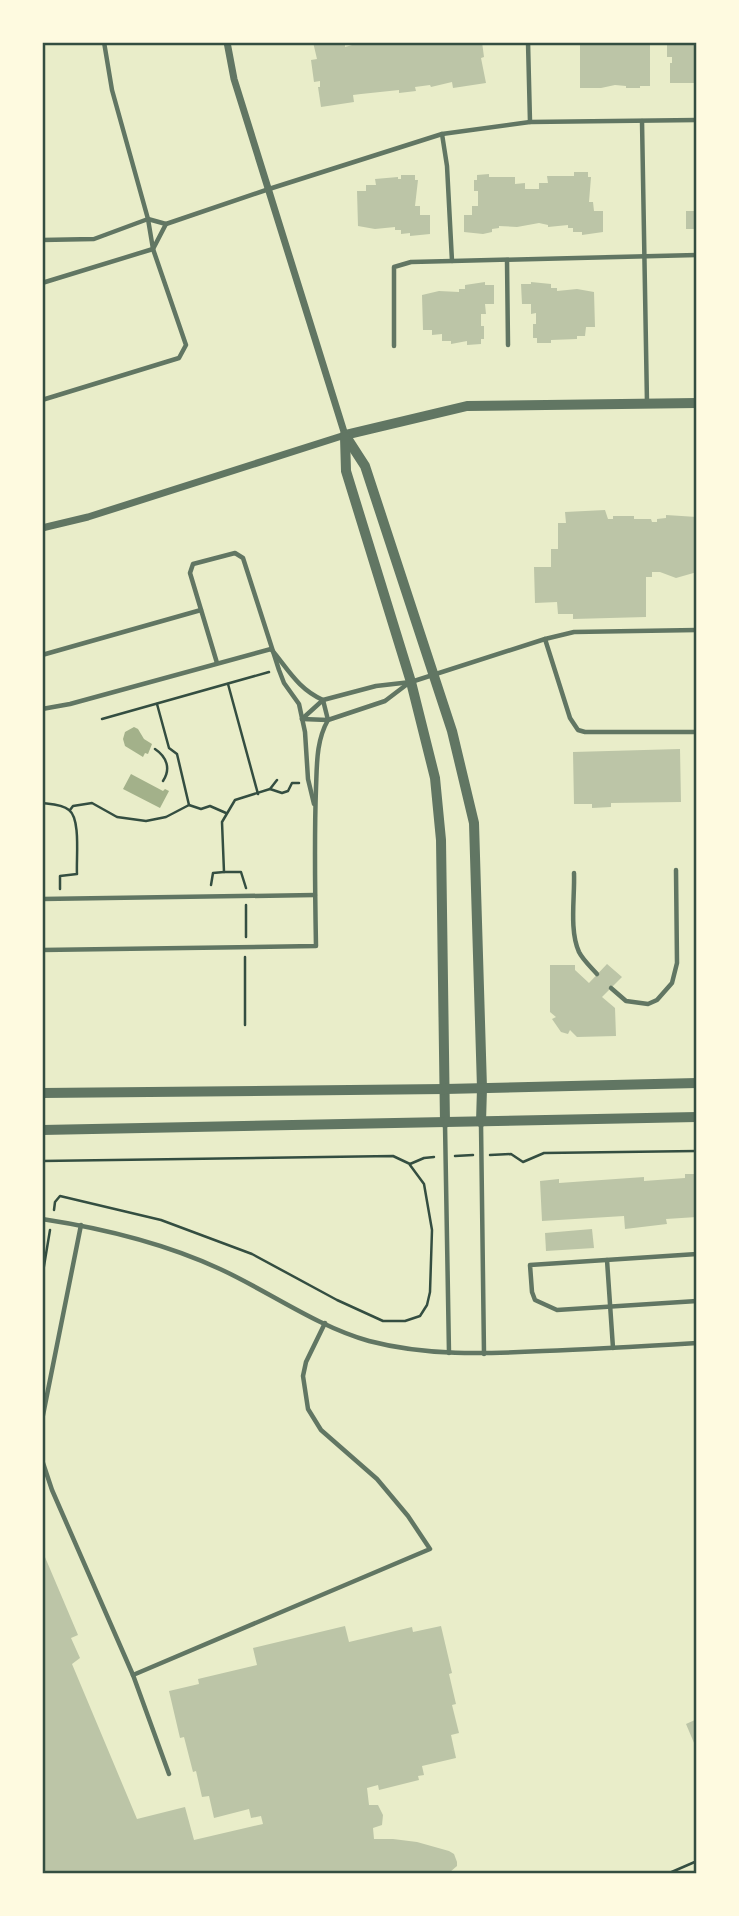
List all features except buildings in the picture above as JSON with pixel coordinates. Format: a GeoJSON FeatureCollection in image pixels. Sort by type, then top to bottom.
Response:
{"type":"FeatureCollection","features":[{"type":"Feature","properties":{"kind":"street"},"geometry":{"type":"LineString","coordinates":[[227,42],[234,79],[345,435],[346,471],[411,682],[435,778],[441,840],[445,1123]]}},
{"type":"Feature","properties":{"kind":"street"},"geometry":{"type":"LineString","coordinates":[[42,528],[88,517],[345,435],[467,406],[697,403]]}},
{"type":"Feature","properties":{"kind":"street"},"geometry":{"type":"LineString","coordinates":[[345,435],[365,466],[461,764],[474,823],[481,1122]]}},
{"type":"Feature","properties":{"kind":"street"},"geometry":{"type":"LineString","coordinates":[[42,1093],[445,1089],[697,1083]]}},
{"type":"Feature","properties":{"kind":"street"},"geometry":{"type":"LineString","coordinates":[[42,1130],[697,1118]]}},
{"type":"Feature","properties":{"kind":"lane"},"geometry":{"type":"LineString","coordinates":[[42,400],[179,358],[186,345],[153,249],[148,219],[116,104],[104,42]]}},
{"type":"Feature","properties":{"kind":"lane"},"geometry":{"type":"LineString","coordinates":[[528,42],[530,122]]}},
{"type":"Feature","properties":{"kind":"lane"},"geometry":{"type":"LineString","coordinates":[[42,240],[94,239],[148,219],[166,224],[442,134],[530,122],[697,120]]}},
{"type":"Feature","properties":{"kind":"lane"},"geometry":{"type":"LineString","coordinates":[[642,121],[646,404]]}},
{"type":"Feature","properties":{"kind":"lane"},"geometry":{"type":"LineString","coordinates":[[442,134],[447,166],[452,261]]}},
{"type":"Feature","properties":{"kind":"lane"},"geometry":{"type":"LineString","coordinates":[[42,283],[153,249],[166,224]]}},
{"type":"Feature","properties":{"kind":"lane"},"geometry":{"type":"LineString","coordinates":[[394,346],[394,267],[411,262],[697,255]]}},
{"type":"Feature","properties":{"kind":"lane"},"geometry":{"type":"LineString","coordinates":[[507,260],[508,345]]}},
{"type":"Feature","properties":{"kind":"lane"},"geometry":{"type":"LineString","coordinates":[[217,663],[190,573],[193,564],[234,553],[243,558],[279,670],[284,683],[299,704],[315,812]]}},
{"type":"Feature","properties":{"kind":"lane"},"geometry":{"type":"LineString","coordinates":[[42,655],[201,610]]}},
{"type":"Feature","properties":{"kind":"lane"},"geometry":{"type":"LineString","coordinates":[[302,719],[323,700],[376,686],[411,682],[573,632],[697,630]]}},
{"type":"Feature","properties":{"kind":"lane"},"geometry":{"type":"LineString","coordinates":[[545,639],[570,718],[578,730],[697,732]]}},
{"type":"Feature","properties":{"kind":"lane"},"geometry":{"type":"LineString","coordinates":[[271,649],[297,683],[309,694],[323,700]]}},
{"type":"Feature","properties":{"kind":"lane"},"geometry":{"type":"LineString","coordinates":[[42,709],[71,704],[271,649]]}},
{"type":"Feature","properties":{"kind":"lane"},"geometry":{"type":"LineString","coordinates":[[302,719],[328,720],[385,701],[411,682]]}},
{"type":"Feature","properties":{"kind":"lane"},"geometry":{"type":"LineString","coordinates":[[42,950],[316,946],[315,812],[318,744],[321,730],[328,720],[323,700]]}},
{"type":"Feature","properties":{"kind":"lane"},"geometry":{"type":"LineString","coordinates":[[611,988],[626,1001],[648,1004],[657,1000],[672,983],[677,963],[676,870]]}},
{"type":"Feature","properties":{"kind":"lane"},"geometry":{"type":"LineString","coordinates":[[574,873],[576,941],[583,958],[597,974]]}},
{"type":"Feature","properties":{"kind":"lane"},"geometry":{"type":"LineString","coordinates":[[42,899],[316,895]]}},
{"type":"Feature","properties":{"kind":"lane"},"geometry":{"type":"LineString","coordinates":[[481,1122],[484,1354]]}},
{"type":"Feature","properties":{"kind":"lane"},"geometry":{"type":"LineString","coordinates":[[445,1123],[449,1353]]}},
{"type":"Feature","properties":{"kind":"lane"},"geometry":{"type":"LineString","coordinates":[[42,1219],[81,1225],[150,1244],[217,1268],[325,1323],[365,1340],[406,1350],[484,1354],[697,1343]]}},
{"type":"Feature","properties":{"kind":"lane"},"geometry":{"type":"LineString","coordinates":[[42,1420],[81,1225]]}},
{"type":"Feature","properties":{"kind":"lane"},"geometry":{"type":"LineString","coordinates":[[697,1254],[530,1265],[535,1300],[557,1310],[697,1301]]}},
{"type":"Feature","properties":{"kind":"lane"},"geometry":{"type":"LineString","coordinates":[[607,1260],[612,1348]]}},
{"type":"Feature","properties":{"kind":"lane"},"geometry":{"type":"LineString","coordinates":[[133,1675],[430,1549],[408,1516],[377,1479],[321,1430],[308,1409],[305,1370],[325,1323]]}},
{"type":"Feature","properties":{"kind":"lane"},"geometry":{"type":"LineString","coordinates":[[42,1460],[52,1490],[133,1675],[169,1774]]}},
{"type":"Feature","properties":{"kind":"path"},"geometry":{"type":"LineString","coordinates":[[102,719],[279,670]]}},
{"type":"Feature","properties":{"kind":"path"},"geometry":{"type":"LineString","coordinates":[[228,684],[258,794]]}},
{"type":"Feature","properties":{"kind":"path"},"geometry":{"type":"LineString","coordinates":[[157,704],[169,748],[177,754],[189,805]]}},
{"type":"Feature","properties":{"kind":"path"},"geometry":{"type":"LineString","coordinates":[[155,750],[167,763],[167,774],[163,781]]}},
{"type":"Feature","properties":{"kind":"path"},"geometry":{"type":"LineString","coordinates":[[270,789],[282,793],[288,791],[292,783],[309,783]]}},
{"type":"Feature","properties":{"kind":"path"},"geometry":{"type":"LineString","coordinates":[[42,803],[61,806],[70,810],[76,818],[77,874],[60,876],[61,899]]}},
{"type":"Feature","properties":{"kind":"path"},"geometry":{"type":"LineString","coordinates":[[70,810],[73,806],[92,803],[117,817],[146,821],[166,817],[189,805],[201,809],[210,806],[226,813]]}},
{"type":"Feature","properties":{"kind":"path"},"geometry":{"type":"LineString","coordinates":[[201,886],[211,886],[213,873],[225,872]]}},
{"type":"Feature","properties":{"kind":"path"},"geometry":{"type":"LineString","coordinates":[[410,1164],[424,1158],[481,1155],[511,1154],[523,1162],[544,1153],[697,1151]]}},
{"type":"Feature","properties":{"kind":"path"},"geometry":{"type":"LineString","coordinates":[[42,1161],[393,1156],[410,1164],[424,1184],[432,1230],[430,1292],[427,1305],[420,1316],[405,1321],[383,1321],[337,1300],[252,1254],[161,1220],[60,1196],[55,1202],[42,1278]]}},
{"type":"Feature","properties":{"kind":"path"},"geometry":{"type":"LineString","coordinates":[[667,1874],[697,1861]]}},
{"type":"Feature","properties":{"kind":"shaded area"},"geometry":{"type":"Polygon","coordinates":[[[134,727],[152,744],[148,754],[145,753],[143,757],[125,746],[125,732],[134,727]]]}},
{"type":"Feature","properties":{"kind":"shaded area"},"geometry":{"type":"Polygon","coordinates":[[[131,774],[163,791],[169,791],[160,808],[123,789],[131,774]]]}}]}
